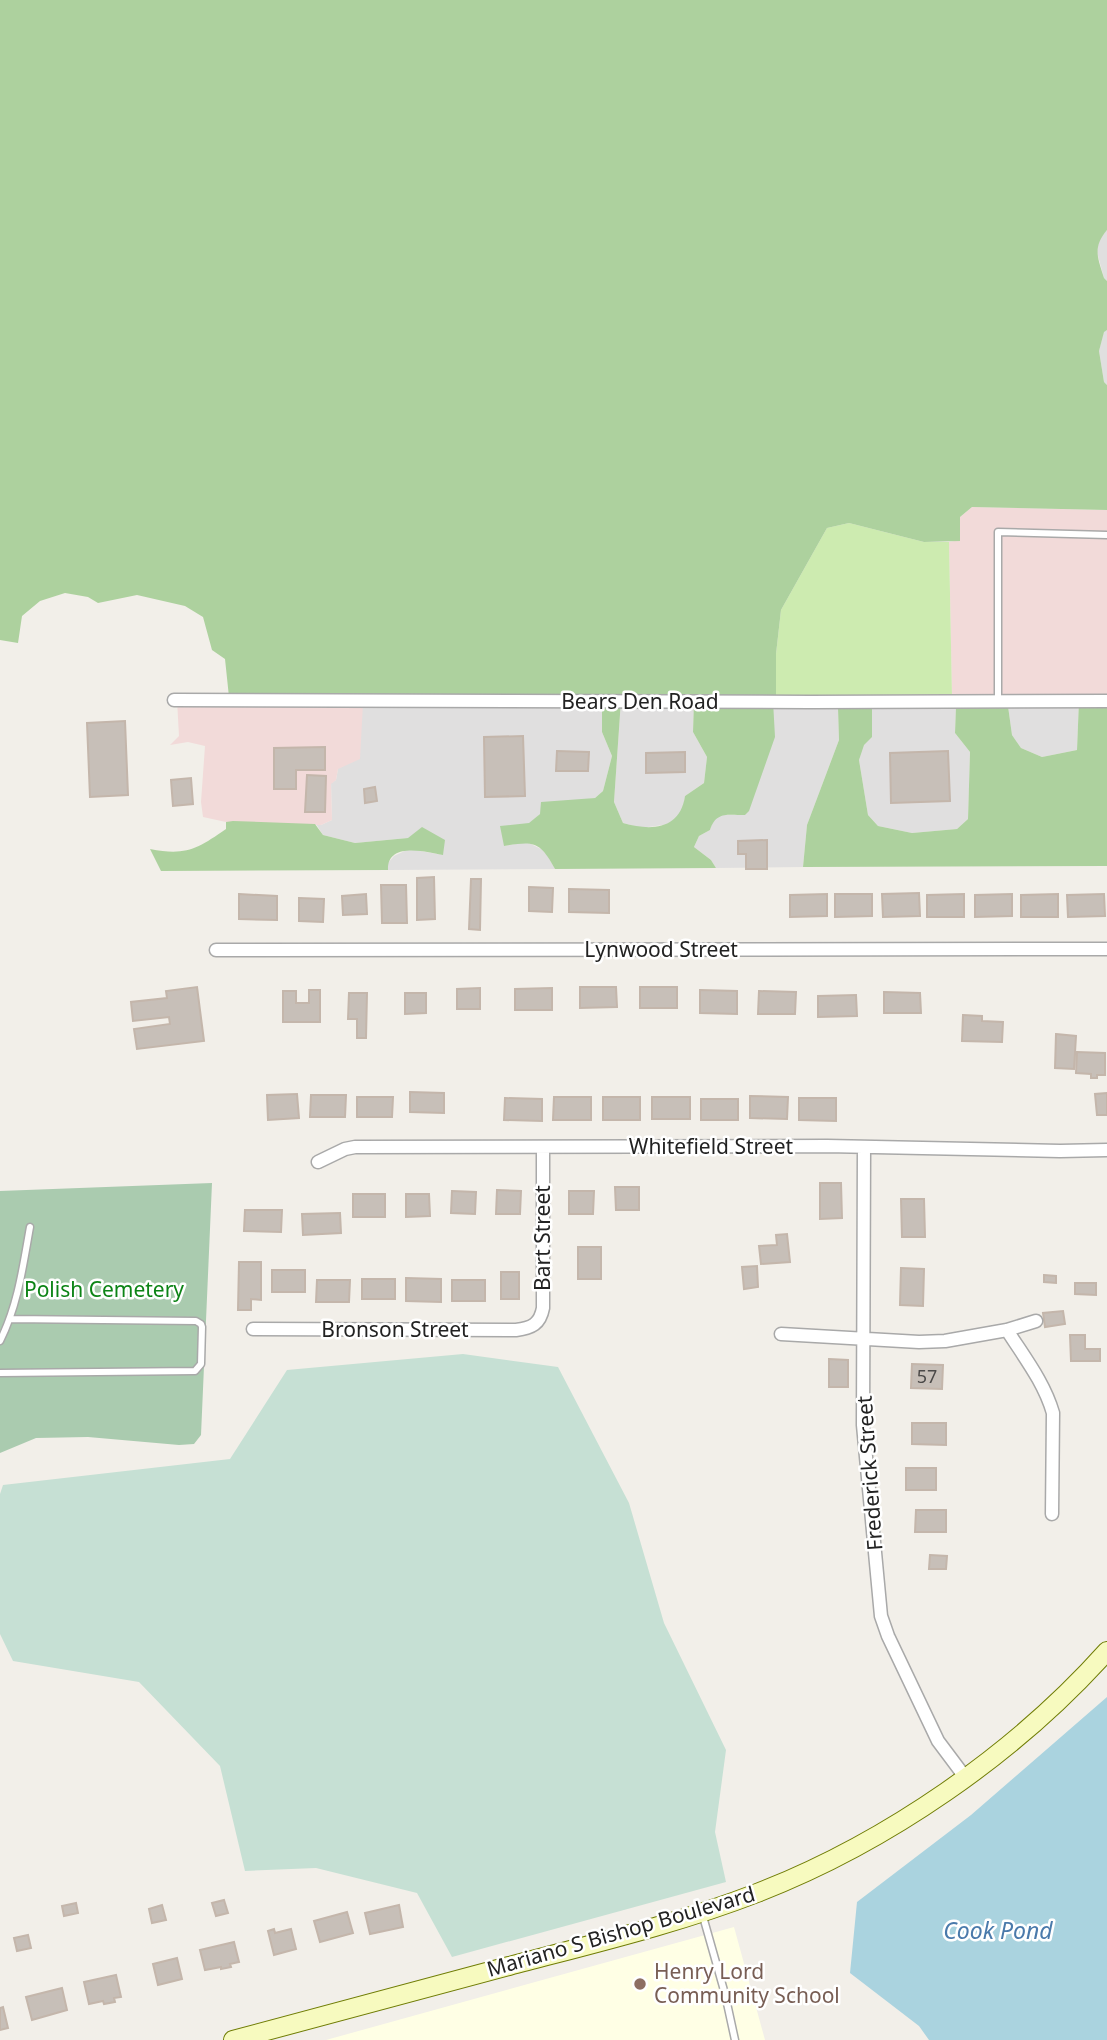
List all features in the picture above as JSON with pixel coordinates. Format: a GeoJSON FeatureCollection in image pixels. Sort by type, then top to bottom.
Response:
{"type":"FeatureCollection","features":[{"type":"Feature","properties":{"kind":"main road","name":"Mariano S Bishop Boulevard"},"geometry":{"type":"LineString","coordinates":[[233,2040],[571,1950],[702,1912],[759,1892],[839,1856],[907,1816],[965,1777],[1046,1712],[1107,1651]]}},
{"type":"Feature","properties":{"kind":"street","name":"Bears Den Road"},"geometry":{"type":"LineString","coordinates":[[174,700],[1107,701]]}},
{"type":"Feature","properties":{"kind":"street","name":"Lynwood Street"},"geometry":{"type":"LineString","coordinates":[[216,950],[1107,949]]}},
{"type":"Feature","properties":{"kind":"street","name":"Whitefield Street"},"geometry":{"type":"LineString","coordinates":[[318,1162],[355,1147],[1107,1150]]}},
{"type":"Feature","properties":{"kind":"street","name":"Frederick Street"},"geometry":{"type":"LineString","coordinates":[[864,1147],[863,1425],[881,1616],[938,1741],[965,1777]]}},
{"type":"Feature","properties":{"kind":"street","name":"Bart Street"},"geometry":{"type":"LineString","coordinates":[[535,1325],[543,1308],[543,1148]]}},
{"type":"Feature","properties":{"kind":"street"},"geometry":{"type":"LineString","coordinates":[[781,1334],[919,1342],[945,1341],[1007,1330],[1036,1321]]}},
{"type":"Feature","properties":{"kind":"street","name":"Bronson Street"},"geometry":{"type":"LineString","coordinates":[[253,1329],[516,1330],[535,1325]]}},
{"type":"Feature","properties":{"kind":"street"},"geometry":{"type":"LineString","coordinates":[[1007,1330],[1041,1383],[1053,1413],[1052,1514]]}},
{"type":"Feature","properties":{"kind":"lane"},"geometry":{"type":"LineString","coordinates":[[998,702],[998,532],[1107,535]]}},
{"type":"Feature","properties":{"kind":"lane"},"geometry":{"type":"LineString","coordinates":[[0,1341],[11,1319],[30,1227]]}},
{"type":"Feature","properties":{"kind":"lane"},"geometry":{"type":"LineString","coordinates":[[0,1373],[195,1371],[201,1364],[202,1327],[196,1321],[11,1319]]}},
{"type":"Feature","properties":{"kind":"lane"},"geometry":{"type":"LineString","coordinates":[[702,1912],[735,2040]]}},
{"type":"Feature","properties":{"kind":"shaded area"},"geometry":{"type":"Polygon","coordinates":[[[1107,230],[1107,281],[1097,252],[1099,239],[1107,230]]]}},
{"type":"Feature","properties":{"kind":"shaded area"},"geometry":{"type":"Polygon","coordinates":[[[1107,330],[1107,385],[1104,382],[1099,351],[1104,331],[1107,330]]]}},
{"type":"Feature","properties":{"kind":"shaded area"},"geometry":{"type":"Polygon","coordinates":[[[972,507],[1107,510],[1107,697],[952,699],[949,542],[960,540],[960,517],[972,507]]]}},
{"type":"Feature","properties":{"kind":"shaded area"},"geometry":{"type":"Polygon","coordinates":[[[602,699],[602,732],[612,756],[603,791],[595,798],[540,814],[504,846],[527,842],[545,851],[555,869],[388,870],[388,863],[394,856],[409,849],[443,855],[408,838],[355,843],[323,835],[316,824],[321,825],[332,820],[331,783],[336,780],[363,703],[602,699]]]}},
{"type":"Feature","properties":{"kind":"shaded area"},"geometry":{"type":"Polygon","coordinates":[[[1007,699],[1079,700],[1077,750],[1042,757],[1021,748],[1012,735],[1007,699]]]}},
{"type":"Feature","properties":{"kind":"shaded area"},"geometry":{"type":"Polygon","coordinates":[[[177,700],[363,703],[360,759],[338,769],[336,780],[331,784],[332,820],[321,825],[226,822],[203,817],[201,802],[205,746],[188,742],[170,745],[179,736],[177,700]]]}},
{"type":"Feature","properties":{"kind":"shaded area"},"geometry":{"type":"Polygon","coordinates":[[[621,700],[694,700],[693,732],[707,757],[704,783],[685,796],[683,810],[670,824],[641,828],[623,823],[614,802],[621,700]]]}},
{"type":"Feature","properties":{"kind":"shaded area"},"geometry":{"type":"Polygon","coordinates":[[[773,701],[838,708],[839,740],[807,825],[803,867],[716,868],[711,860],[694,847],[699,836],[710,830],[713,820],[721,815],[745,815],[773,701]]]}},
{"type":"Feature","properties":{"kind":"shaded area"},"geometry":{"type":"Polygon","coordinates":[[[956,706],[955,733],[970,752],[968,819],[957,829],[912,833],[878,826],[868,815],[859,760],[872,707],[956,706]]]}},
{"type":"Feature","properties":{"kind":"shaded area"},"geometry":{"type":"Polygon","coordinates":[[[463,1354],[558,1367],[629,1503],[664,1623],[726,1750],[715,1832],[726,1882],[452,1957],[417,1893],[316,1868],[245,1871],[220,1766],[139,1682],[13,1661],[0,1634],[0,1494],[3,1485],[230,1459],[287,1370],[463,1354]]]}},
{"type":"Feature","properties":{"kind":"shaded area","name":"Henry Lord Community School"},"geometry":{"type":"Polygon","coordinates":[[[734,1927],[765,2040],[326,2040],[734,1927]]]}},
{"type":"Feature","properties":{"kind":"green space"},"geometry":{"type":"Polygon","coordinates":[[[0,0],[1107,0],[1107,230],[1099,242],[1098,253],[1107,281],[1107,330],[1099,351],[1104,382],[1107,385],[1107,510],[972,507],[960,517],[960,541],[924,542],[849,523],[827,528],[781,610],[776,654],[776,698],[773,701],[775,737],[749,811],[745,815],[719,817],[710,830],[699,836],[694,847],[711,860],[716,868],[555,869],[545,853],[535,845],[504,846],[500,826],[529,823],[540,814],[541,802],[595,798],[603,791],[612,756],[602,732],[602,699],[229,697],[225,659],[212,650],[203,617],[185,606],[137,595],[98,603],[88,597],[65,593],[40,601],[22,616],[18,643],[0,640],[0,0]],[[621,700],[614,802],[623,823],[654,827],[671,822],[682,807],[685,796],[704,783],[707,757],[693,732],[694,700],[621,700]]]}},
{"type":"Feature","properties":{"kind":"green space"},"geometry":{"type":"Polygon","coordinates":[[[849,523],[924,542],[949,542],[952,697],[776,698],[776,654],[781,610],[827,528],[849,523]]]}},
{"type":"Feature","properties":{"kind":"green space"},"geometry":{"type":"Polygon","coordinates":[[[1107,697],[1107,866],[803,867],[807,825],[839,740],[838,708],[872,707],[872,737],[864,745],[859,760],[868,815],[878,826],[912,833],[957,829],[968,819],[970,752],[955,733],[956,706],[1007,699],[1012,735],[1021,748],[1042,757],[1077,750],[1079,700],[1107,697]]]}},
{"type":"Feature","properties":{"kind":"green space"},"geometry":{"type":"Polygon","coordinates":[[[226,822],[315,824],[323,835],[355,843],[408,838],[422,827],[445,840],[443,855],[409,850],[401,852],[389,861],[388,870],[161,871],[150,849],[173,852],[191,849],[226,829],[226,822]]]}},
{"type":"Feature","properties":{"kind":"green space","name":"Polish Cemetery"},"geometry":{"type":"Polygon","coordinates":[[[212,1183],[201,1435],[194,1444],[88,1437],[36,1438],[0,1453],[0,1191],[212,1183]]]}},
{"type":"Feature","properties":{"kind":"water","name":"Cook Pond"},"geometry":{"type":"Polygon","coordinates":[[[1107,1697],[1107,2040],[929,2040],[919,2026],[850,1973],[857,1902],[971,1815],[1107,1697]]]}},
{"type":"Feature","properties":{"kind":"building"},"geometry":{"type":"Polygon","coordinates":[[[125,721],[128,795],[90,797],[87,723],[125,721]]]}},
{"type":"Feature","properties":{"kind":"building"},"geometry":{"type":"Polygon","coordinates":[[[523,736],[525,796],[485,797],[484,737],[523,736]]]}},
{"type":"Feature","properties":{"kind":"building"},"geometry":{"type":"Polygon","coordinates":[[[325,747],[325,770],[296,770],[296,789],[274,789],[274,748],[325,747]]]}},
{"type":"Feature","properties":{"kind":"building"},"geometry":{"type":"Polygon","coordinates":[[[557,751],[589,752],[588,771],[556,771],[557,751]]]}},
{"type":"Feature","properties":{"kind":"building"},"geometry":{"type":"Polygon","coordinates":[[[948,751],[950,801],[891,803],[890,753],[948,751]]]}},
{"type":"Feature","properties":{"kind":"building"},"geometry":{"type":"Polygon","coordinates":[[[685,752],[685,772],[646,773],[646,753],[685,752]]]}},
{"type":"Feature","properties":{"kind":"building"},"geometry":{"type":"Polygon","coordinates":[[[307,775],[326,776],[325,812],[305,812],[307,775]]]}},
{"type":"Feature","properties":{"kind":"building"},"geometry":{"type":"Polygon","coordinates":[[[191,778],[193,804],[173,806],[171,780],[191,778]]]}},
{"type":"Feature","properties":{"kind":"building"},"geometry":{"type":"Polygon","coordinates":[[[375,787],[377,801],[365,803],[364,789],[375,787]]]}},
{"type":"Feature","properties":{"kind":"building"},"geometry":{"type":"Polygon","coordinates":[[[767,840],[767,869],[746,869],[746,854],[738,854],[738,841],[767,840]]]}},
{"type":"Feature","properties":{"kind":"building"},"geometry":{"type":"Polygon","coordinates":[[[434,877],[435,919],[417,920],[417,878],[434,877]]]}},
{"type":"Feature","properties":{"kind":"building"},"geometry":{"type":"Polygon","coordinates":[[[471,879],[481,879],[480,930],[469,929],[471,879]]]}},
{"type":"Feature","properties":{"kind":"building"},"geometry":{"type":"Polygon","coordinates":[[[381,885],[406,885],[407,923],[382,923],[381,885]]]}},
{"type":"Feature","properties":{"kind":"building"},"geometry":{"type":"Polygon","coordinates":[[[529,887],[553,888],[552,912],[529,911],[529,887]]]}},
{"type":"Feature","properties":{"kind":"building"},"geometry":{"type":"Polygon","coordinates":[[[569,889],[609,890],[609,913],[569,912],[569,889]]]}},
{"type":"Feature","properties":{"kind":"building"},"geometry":{"type":"Polygon","coordinates":[[[919,893],[920,916],[883,917],[882,894],[919,893]]]}},
{"type":"Feature","properties":{"kind":"building"},"geometry":{"type":"Polygon","coordinates":[[[239,894],[277,896],[277,920],[239,919],[239,894]]]}},
{"type":"Feature","properties":{"kind":"building"},"geometry":{"type":"Polygon","coordinates":[[[366,894],[367,914],[343,915],[342,896],[366,894]]]}},
{"type":"Feature","properties":{"kind":"building"},"geometry":{"type":"Polygon","coordinates":[[[827,894],[827,916],[790,917],[790,895],[827,894]]]}},
{"type":"Feature","properties":{"kind":"building"},"geometry":{"type":"Polygon","coordinates":[[[835,894],[872,894],[872,916],[835,917],[835,894]]]}},
{"type":"Feature","properties":{"kind":"building"},"geometry":{"type":"Polygon","coordinates":[[[964,894],[964,917],[927,917],[927,895],[964,894]]]}},
{"type":"Feature","properties":{"kind":"building"},"geometry":{"type":"Polygon","coordinates":[[[1012,894],[1012,916],[975,917],[975,895],[1012,894]]]}},
{"type":"Feature","properties":{"kind":"building"},"geometry":{"type":"Polygon","coordinates":[[[1058,894],[1058,917],[1021,917],[1021,895],[1058,894]]]}},
{"type":"Feature","properties":{"kind":"building"},"geometry":{"type":"Polygon","coordinates":[[[1104,894],[1105,916],[1068,917],[1067,895],[1104,894]]]}},
{"type":"Feature","properties":{"kind":"building"},"geometry":{"type":"Polygon","coordinates":[[[299,898],[324,899],[323,922],[299,921],[299,898]]]}},
{"type":"Feature","properties":{"kind":"building"},"geometry":{"type":"Polygon","coordinates":[[[197,987],[204,1041],[137,1049],[134,1029],[170,1024],[169,1017],[133,1021],[131,1002],[167,998],[166,991],[197,987]]]}},
{"type":"Feature","properties":{"kind":"building"},"geometry":{"type":"Polygon","coordinates":[[[580,987],[616,987],[617,1007],[580,1008],[580,987]]]}},
{"type":"Feature","properties":{"kind":"building"},"geometry":{"type":"Polygon","coordinates":[[[640,987],[677,987],[677,1008],[640,1008],[640,987]]]}},
{"type":"Feature","properties":{"kind":"building"},"geometry":{"type":"Polygon","coordinates":[[[480,988],[480,1009],[457,1009],[457,989],[480,988]]]}},
{"type":"Feature","properties":{"kind":"building"},"geometry":{"type":"Polygon","coordinates":[[[552,988],[552,1010],[515,1010],[515,989],[552,988]]]}},
{"type":"Feature","properties":{"kind":"building"},"geometry":{"type":"Polygon","coordinates":[[[309,990],[320,990],[320,1022],[283,1022],[283,991],[296,991],[296,1003],[309,1003],[309,990]]]}},
{"type":"Feature","properties":{"kind":"building"},"geometry":{"type":"Polygon","coordinates":[[[700,990],[737,991],[737,1014],[700,1013],[700,990]]]}},
{"type":"Feature","properties":{"kind":"building"},"geometry":{"type":"Polygon","coordinates":[[[759,991],[796,992],[795,1014],[758,1014],[759,991]]]}},
{"type":"Feature","properties":{"kind":"building"},"geometry":{"type":"Polygon","coordinates":[[[884,992],[920,993],[921,1013],[884,1013],[884,992]]]}},
{"type":"Feature","properties":{"kind":"building"},"geometry":{"type":"Polygon","coordinates":[[[349,993],[367,993],[366,1038],[357,1038],[357,1019],[348,1019],[349,993]]]}},
{"type":"Feature","properties":{"kind":"building"},"geometry":{"type":"Polygon","coordinates":[[[405,993],[426,993],[426,1013],[405,1014],[405,993]]]}},
{"type":"Feature","properties":{"kind":"building"},"geometry":{"type":"Polygon","coordinates":[[[856,995],[857,1016],[818,1017],[818,996],[856,995]]]}},
{"type":"Feature","properties":{"kind":"building"},"geometry":{"type":"Polygon","coordinates":[[[963,1015],[982,1016],[982,1021],[1003,1022],[1002,1042],[962,1041],[963,1015]]]}},
{"type":"Feature","properties":{"kind":"building"},"geometry":{"type":"Polygon","coordinates":[[[1056,1034],[1076,1036],[1074,1069],[1055,1068],[1056,1034]]]}},
{"type":"Feature","properties":{"kind":"building"},"geometry":{"type":"Polygon","coordinates":[[[1077,1052],[1105,1053],[1105,1075],[1091,1078],[1091,1074],[1076,1073],[1077,1052]]]}},
{"type":"Feature","properties":{"kind":"building"},"geometry":{"type":"Polygon","coordinates":[[[410,1092],[444,1093],[444,1113],[410,1112],[410,1092]]]}},
{"type":"Feature","properties":{"kind":"building"},"geometry":{"type":"Polygon","coordinates":[[[1107,1093],[1107,1115],[1097,1115],[1095,1094],[1107,1093]]]}},
{"type":"Feature","properties":{"kind":"building"},"geometry":{"type":"Polygon","coordinates":[[[297,1094],[299,1118],[268,1120],[267,1095],[297,1094]]]}},
{"type":"Feature","properties":{"kind":"building"},"geometry":{"type":"Polygon","coordinates":[[[311,1095],[346,1095],[345,1117],[310,1117],[311,1095]]]}},
{"type":"Feature","properties":{"kind":"building"},"geometry":{"type":"Polygon","coordinates":[[[750,1096],[788,1097],[787,1119],[750,1118],[750,1096]]]}},
{"type":"Feature","properties":{"kind":"building"},"geometry":{"type":"Polygon","coordinates":[[[357,1097],[393,1097],[392,1117],[357,1117],[357,1097]]]}},
{"type":"Feature","properties":{"kind":"building"},"geometry":{"type":"Polygon","coordinates":[[[554,1097],[591,1097],[591,1120],[553,1120],[554,1097]]]}},
{"type":"Feature","properties":{"kind":"building"},"geometry":{"type":"Polygon","coordinates":[[[603,1097],[640,1097],[640,1120],[603,1120],[603,1097]]]}},
{"type":"Feature","properties":{"kind":"building"},"geometry":{"type":"Polygon","coordinates":[[[652,1097],[690,1097],[690,1119],[652,1119],[652,1097]]]}},
{"type":"Feature","properties":{"kind":"building"},"geometry":{"type":"Polygon","coordinates":[[[505,1098],[542,1099],[542,1121],[504,1120],[505,1098]]]}},
{"type":"Feature","properties":{"kind":"building"},"geometry":{"type":"Polygon","coordinates":[[[799,1098],[836,1098],[836,1121],[799,1120],[799,1098]]]}},
{"type":"Feature","properties":{"kind":"building"},"geometry":{"type":"Polygon","coordinates":[[[701,1099],[738,1099],[738,1120],[701,1120],[701,1099]]]}},
{"type":"Feature","properties":{"kind":"building"},"geometry":{"type":"Polygon","coordinates":[[[820,1183],[841,1183],[842,1218],[820,1219],[820,1183]]]}},
{"type":"Feature","properties":{"kind":"building"},"geometry":{"type":"Polygon","coordinates":[[[615,1187],[639,1187],[639,1210],[616,1210],[615,1187]]]}},
{"type":"Feature","properties":{"kind":"building"},"geometry":{"type":"Polygon","coordinates":[[[497,1190],[521,1191],[520,1214],[496,1214],[497,1190]]]}},
{"type":"Feature","properties":{"kind":"building"},"geometry":{"type":"Polygon","coordinates":[[[452,1191],[476,1192],[475,1214],[451,1213],[452,1191]]]}},
{"type":"Feature","properties":{"kind":"building"},"geometry":{"type":"Polygon","coordinates":[[[569,1191],[594,1191],[593,1214],[569,1214],[569,1191]]]}},
{"type":"Feature","properties":{"kind":"building"},"geometry":{"type":"Polygon","coordinates":[[[353,1194],[385,1194],[385,1217],[353,1217],[353,1194]]]}},
{"type":"Feature","properties":{"kind":"building"},"geometry":{"type":"Polygon","coordinates":[[[406,1194],[429,1194],[430,1216],[406,1217],[406,1194]]]}},
{"type":"Feature","properties":{"kind":"building"},"geometry":{"type":"Polygon","coordinates":[[[901,1199],[924,1199],[925,1237],[902,1237],[901,1199]]]}},
{"type":"Feature","properties":{"kind":"building"},"geometry":{"type":"Polygon","coordinates":[[[245,1210],[282,1210],[281,1232],[244,1231],[245,1210]]]}},
{"type":"Feature","properties":{"kind":"building"},"geometry":{"type":"Polygon","coordinates":[[[340,1213],[341,1233],[303,1235],[302,1214],[340,1213]]]}},
{"type":"Feature","properties":{"kind":"building"},"geometry":{"type":"Polygon","coordinates":[[[787,1234],[790,1262],[761,1264],[759,1246],[777,1245],[776,1235],[787,1234]]]}},
{"type":"Feature","properties":{"kind":"building"},"geometry":{"type":"Polygon","coordinates":[[[578,1247],[601,1247],[601,1279],[578,1279],[578,1247]]]}},
{"type":"Feature","properties":{"kind":"building"},"geometry":{"type":"Polygon","coordinates":[[[239,1262],[261,1262],[261,1300],[251,1299],[251,1310],[238,1310],[239,1262]]]}},
{"type":"Feature","properties":{"kind":"building"},"geometry":{"type":"Polygon","coordinates":[[[757,1266],[758,1287],[744,1289],[742,1267],[757,1266]]]}},
{"type":"Feature","properties":{"kind":"building"},"geometry":{"type":"Polygon","coordinates":[[[901,1268],[924,1269],[923,1306],[900,1305],[901,1268]]]}},
{"type":"Feature","properties":{"kind":"building"},"geometry":{"type":"Polygon","coordinates":[[[272,1270],[305,1270],[305,1292],[272,1292],[272,1270]]]}},
{"type":"Feature","properties":{"kind":"building"},"geometry":{"type":"Polygon","coordinates":[[[501,1272],[519,1272],[519,1299],[501,1299],[501,1272]]]}},
{"type":"Feature","properties":{"kind":"building"},"geometry":{"type":"Polygon","coordinates":[[[1044,1275],[1056,1276],[1056,1283],[1044,1282],[1044,1275]]]}},
{"type":"Feature","properties":{"kind":"building"},"geometry":{"type":"Polygon","coordinates":[[[406,1278],[441,1279],[441,1302],[406,1301],[406,1278]]]}},
{"type":"Feature","properties":{"kind":"building"},"geometry":{"type":"Polygon","coordinates":[[[362,1279],[395,1279],[395,1299],[362,1299],[362,1279]]]}},
{"type":"Feature","properties":{"kind":"building"},"geometry":{"type":"Polygon","coordinates":[[[317,1280],[350,1280],[349,1302],[316,1302],[317,1280]]]}},
{"type":"Feature","properties":{"kind":"building"},"geometry":{"type":"Polygon","coordinates":[[[452,1280],[485,1280],[485,1301],[452,1301],[452,1280]]]}},
{"type":"Feature","properties":{"kind":"building"},"geometry":{"type":"Polygon","coordinates":[[[1075,1283],[1096,1283],[1096,1295],[1075,1294],[1075,1283]]]}},
{"type":"Feature","properties":{"kind":"building"},"geometry":{"type":"Polygon","coordinates":[[[1063,1311],[1065,1324],[1045,1327],[1043,1313],[1063,1311]]]}},
{"type":"Feature","properties":{"kind":"building"},"geometry":{"type":"Polygon","coordinates":[[[1070,1335],[1085,1335],[1085,1349],[1100,1349],[1100,1361],[1071,1361],[1070,1335]]]}},
{"type":"Feature","properties":{"kind":"building"},"geometry":{"type":"Polygon","coordinates":[[[829,1359],[848,1360],[848,1387],[829,1387],[829,1359]]]}},
{"type":"Feature","properties":{"kind":"building"},"geometry":{"type":"Polygon","coordinates":[[[912,1364],[943,1365],[942,1389],[911,1388],[912,1364]]]}},
{"type":"Feature","properties":{"kind":"building"},"geometry":{"type":"Polygon","coordinates":[[[912,1423],[946,1423],[946,1445],[912,1444],[912,1423]]]}},
{"type":"Feature","properties":{"kind":"building"},"geometry":{"type":"Polygon","coordinates":[[[906,1468],[936,1468],[936,1490],[906,1490],[906,1468]]]}},
{"type":"Feature","properties":{"kind":"building"},"geometry":{"type":"Polygon","coordinates":[[[916,1510],[946,1510],[946,1532],[915,1532],[916,1510]]]}},
{"type":"Feature","properties":{"kind":"building"},"geometry":{"type":"Polygon","coordinates":[[[930,1555],[947,1556],[946,1569],[929,1569],[930,1555]]]}},
{"type":"Feature","properties":{"kind":"building"},"geometry":{"type":"Polygon","coordinates":[[[224,1900],[228,1913],[216,1916],[212,1903],[224,1900]]]}},
{"type":"Feature","properties":{"kind":"building"},"geometry":{"type":"Polygon","coordinates":[[[76,1903],[78,1913],[64,1916],[62,1906],[76,1903]]]}},
{"type":"Feature","properties":{"kind":"building"},"geometry":{"type":"Polygon","coordinates":[[[162,1905],[166,1920],[152,1923],[149,1909],[162,1905]]]}},
{"type":"Feature","properties":{"kind":"building"},"geometry":{"type":"Polygon","coordinates":[[[399,1905],[403,1927],[370,1934],[365,1913],[399,1905]]]}},
{"type":"Feature","properties":{"kind":"building"},"geometry":{"type":"Polygon","coordinates":[[[347,1912],[353,1933],[320,1942],[314,1921],[347,1912]]]}},
{"type":"Feature","properties":{"kind":"building"},"geometry":{"type":"Polygon","coordinates":[[[274,1929],[275,1933],[291,1929],[296,1949],[274,1955],[268,1931],[274,1929]]]}},
{"type":"Feature","properties":{"kind":"building"},"geometry":{"type":"Polygon","coordinates":[[[28,1935],[31,1948],[17,1951],[14,1938],[28,1935]]]}},
{"type":"Feature","properties":{"kind":"building"},"geometry":{"type":"Polygon","coordinates":[[[234,1942],[239,1962],[230,1964],[231,1967],[205,1970],[200,1950],[234,1942]]]}},
{"type":"Feature","properties":{"kind":"building"},"geometry":{"type":"Polygon","coordinates":[[[177,1958],[182,1979],[158,1985],[153,1964],[177,1958]]]}},
{"type":"Feature","properties":{"kind":"building"},"geometry":{"type":"Polygon","coordinates":[[[116,1975],[121,1997],[114,1998],[115,2002],[89,2004],[84,1982],[116,1975]]]}},
{"type":"Feature","properties":{"kind":"building"},"geometry":{"type":"Polygon","coordinates":[[[62,1988],[67,2010],[32,2020],[26,1997],[62,1988]]]}},
{"type":"Feature","properties":{"kind":"building"},"geometry":{"type":"Polygon","coordinates":[[[3,2007],[8,2028],[0,2030],[0,2008],[3,2007]]]}},
{"type":"Feature","properties":{"kind":"place","name":"Henry Lord Community School"},"geometry":{"type":"Point","coordinates":[640,1984]}}]}
